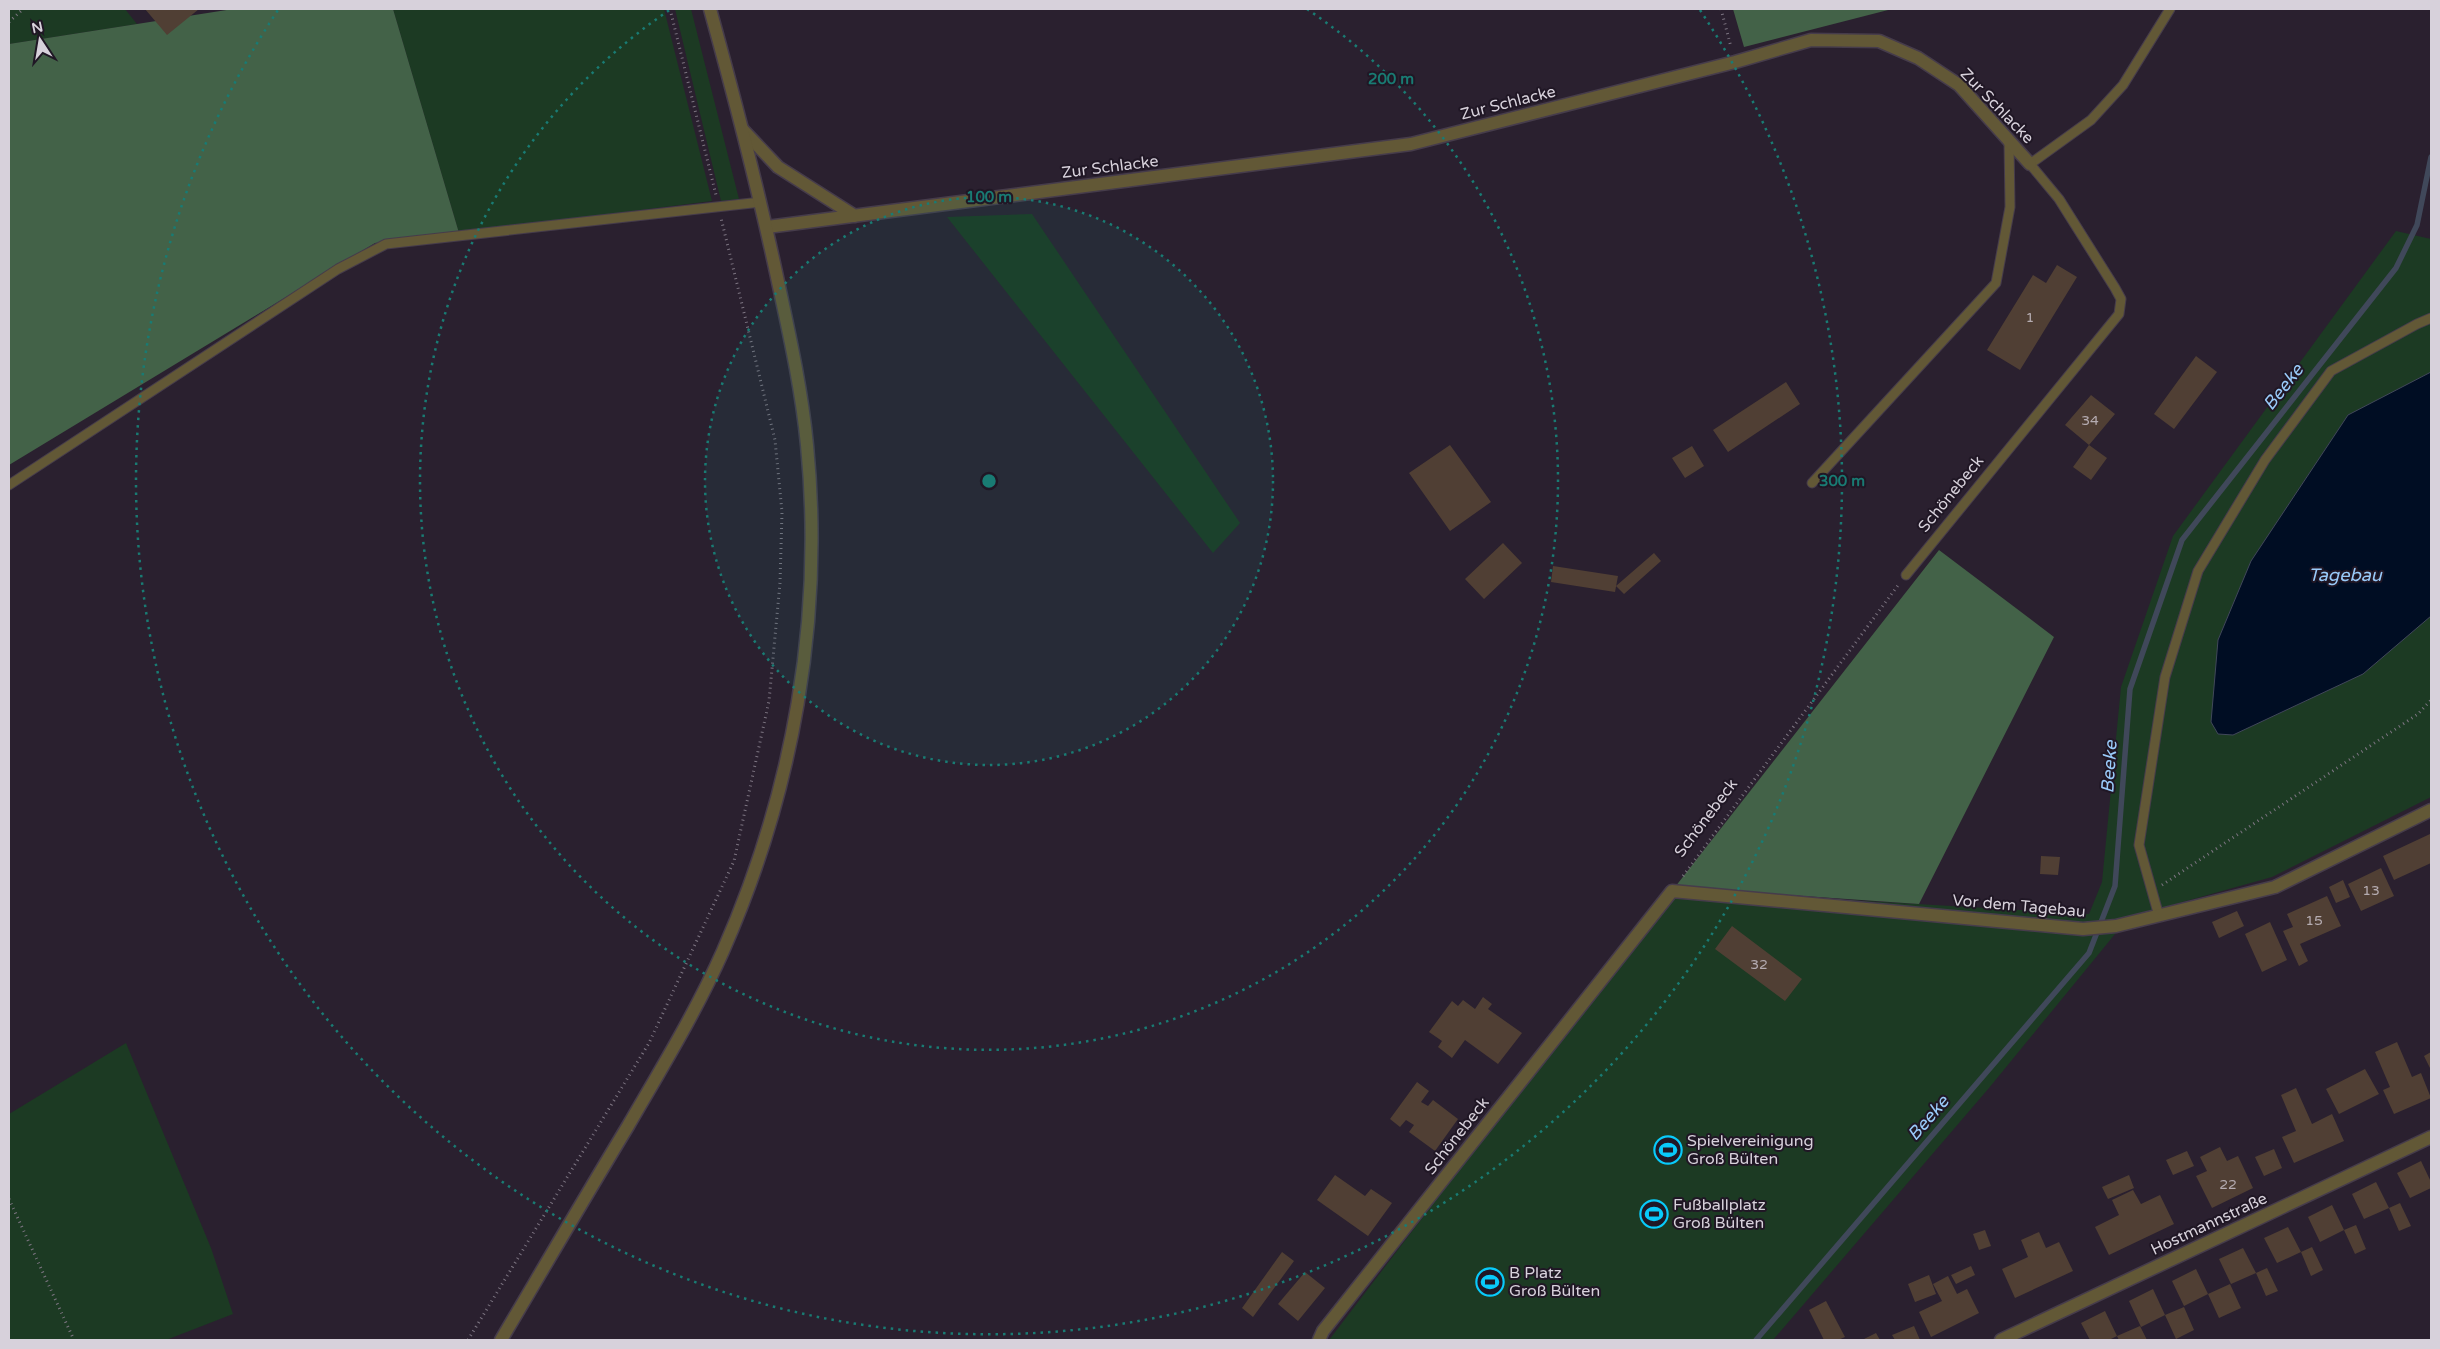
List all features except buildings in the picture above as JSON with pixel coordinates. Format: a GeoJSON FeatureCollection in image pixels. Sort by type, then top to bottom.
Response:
{"type":"FeatureCollection","features":[{"type":"Feature","properties":{"kind":"street"},"geometry":{"type":"LineString","coordinates":[[501,1340],[691,1018],[722,952],[744,902],[778,797],[801,689],[808,635],[812,540],[807,446],[801,399],[767,227],[744,130],[710,9]]}},
{"type":"Feature","properties":{"kind":"street","name":"Zur Schlacke"},"geometry":{"type":"LineString","coordinates":[[767,227],[1410,144],[1735,62],[1811,40],[1879,41],[1918,58],[1959,85],[2030,164]]}},
{"type":"Feature","properties":{"kind":"street"},"geometry":{"type":"LineString","coordinates":[[744,130],[778,167],[856,216]]}},
{"type":"Feature","properties":{"kind":"street","name":"Vor dem Tagebau"},"geometry":{"type":"LineString","coordinates":[[1672,891],[2083,929],[2116,926],[2275,887],[2431,810]]}},
{"type":"Feature","properties":{"kind":"street","name":"Schönebeck"},"geometry":{"type":"LineString","coordinates":[[1319,1340],[1323,1331],[1672,891]]}},
{"type":"Feature","properties":{"kind":"street","name":"Hostmannstraße"},"geometry":{"type":"LineString","coordinates":[[2000,1340],[2431,1137]]}},
{"type":"Feature","properties":{"kind":"lane"},"geometry":{"type":"LineString","coordinates":[[2030,164],[2091,120],[2123,85],[2170,9]]}},
{"type":"Feature","properties":{"kind":"lane"},"geometry":{"type":"LineString","coordinates":[[1812,483],[1996,282],[2010,207],[2009,142]]}},
{"type":"Feature","properties":{"kind":"lane","name":"Zur Schlacke"},"geometry":{"type":"LineString","coordinates":[[2030,164],[2059,199],[2115,288],[2121,299],[2119,314]]}},
{"type":"Feature","properties":{"kind":"lane"},"geometry":{"type":"LineString","coordinates":[[9,485],[338,269],[386,244],[761,202]]}},
{"type":"Feature","properties":{"kind":"lane","name":"Schönebeck"},"geometry":{"type":"LineString","coordinates":[[1906,575],[2119,314]]}},
{"type":"Feature","properties":{"kind":"lane"},"geometry":{"type":"LineString","coordinates":[[2159,916],[2139,845],[2164,677],[2198,571],[2265,460],[2331,371],[2431,318]]}},
{"type":"Feature","properties":{"kind":"path"},"geometry":{"type":"LineString","coordinates":[[9,22],[23,9]]}},
{"type":"Feature","properties":{"kind":"path"},"geometry":{"type":"LineString","coordinates":[[468,1340],[649,1043],[734,861],[769,701],[780,583],[782,512],[776,440],[670,9]]}},
{"type":"Feature","properties":{"kind":"path"},"geometry":{"type":"LineString","coordinates":[[1721,9],[1735,62]]}},
{"type":"Feature","properties":{"kind":"path","name":"Schönebeck"},"geometry":{"type":"LineString","coordinates":[[1672,891],[1906,575]]}},
{"type":"Feature","properties":{"kind":"path"},"geometry":{"type":"LineString","coordinates":[[2152,892],[2418,714],[2431,700]]}},
{"type":"Feature","properties":{"kind":"path"},"geometry":{"type":"LineString","coordinates":[[9,1199],[74,1340]]}},
{"type":"Feature","properties":{"kind":"green space"},"geometry":{"type":"Polygon","coordinates":[[[9,9],[125,9],[137,24],[9,44],[9,9]]]}},
{"type":"Feature","properties":{"kind":"green space"},"geometry":{"type":"Polygon","coordinates":[[[233,9],[393,9],[459,233],[375,243],[9,465],[9,44],[233,9]]]}},
{"type":"Feature","properties":{"kind":"green space"},"geometry":{"type":"Polygon","coordinates":[[[393,9],[664,9],[712,201],[459,233],[393,9]]]}},
{"type":"Feature","properties":{"kind":"green space"},"geometry":{"type":"Polygon","coordinates":[[[675,9],[691,9],[739,199],[721,201],[675,9]]]}},
{"type":"Feature","properties":{"kind":"green space"},"geometry":{"type":"Polygon","coordinates":[[[1733,9],[1892,9],[1744,47],[1733,9]]]}},
{"type":"Feature","properties":{"kind":"green space"},"geometry":{"type":"Polygon","coordinates":[[[1032,214],[1240,523],[1213,553],[947,217],[1032,214]]]}},
{"type":"Feature","properties":{"kind":"green space"},"geometry":{"type":"Polygon","coordinates":[[[2396,231],[2431,239],[2431,372],[2348,415],[2251,561],[2218,640],[2233,735],[2363,674],[2431,616],[2431,797],[2272,877],[2129,917],[1989,1088],[1773,1340],[1329,1340],[1675,887],[1742,894],[2089,914],[2102,882],[2121,687],[2173,536],[2396,231]]]}},
{"type":"Feature","properties":{"kind":"green space"},"geometry":{"type":"Polygon","coordinates":[[[1939,550],[2054,637],[1919,904],[1675,887],[1939,550]]]}},
{"type":"Feature","properties":{"kind":"green space"},"geometry":{"type":"Polygon","coordinates":[[[126,1043],[211,1248],[233,1314],[166,1340],[9,1340],[9,1114],[126,1043]]]}},
{"type":"Feature","properties":{"kind":"water","name":"Tagebau"},"geometry":{"type":"Polygon","coordinates":[[[2431,372],[2431,616],[2363,674],[2233,735],[2218,734],[2211,722],[2218,640],[2251,561],[2348,415],[2431,372]]]}},
{"type":"Feature","properties":{"kind":"waterway","name":"Beeke"},"geometry":{"type":"LineString","coordinates":[[1756,1340],[2089,953],[2115,886],[2130,689],[2182,540],[2396,268],[2417,225],[2431,157]]}},
{"type":"Feature","properties":{"kind":"place","name":"Spielvereinigung Groß Bülten"},"geometry":{"type":"Point","coordinates":[1668,1150]}},
{"type":"Feature","properties":{"kind":"place","name":"Fußballplatz Groß Bülten"},"geometry":{"type":"Point","coordinates":[1654,1214]}},
{"type":"Feature","properties":{"kind":"place","name":"B Platz Groß Bülten"},"geometry":{"type":"Point","coordinates":[1490,1282]}}]}
